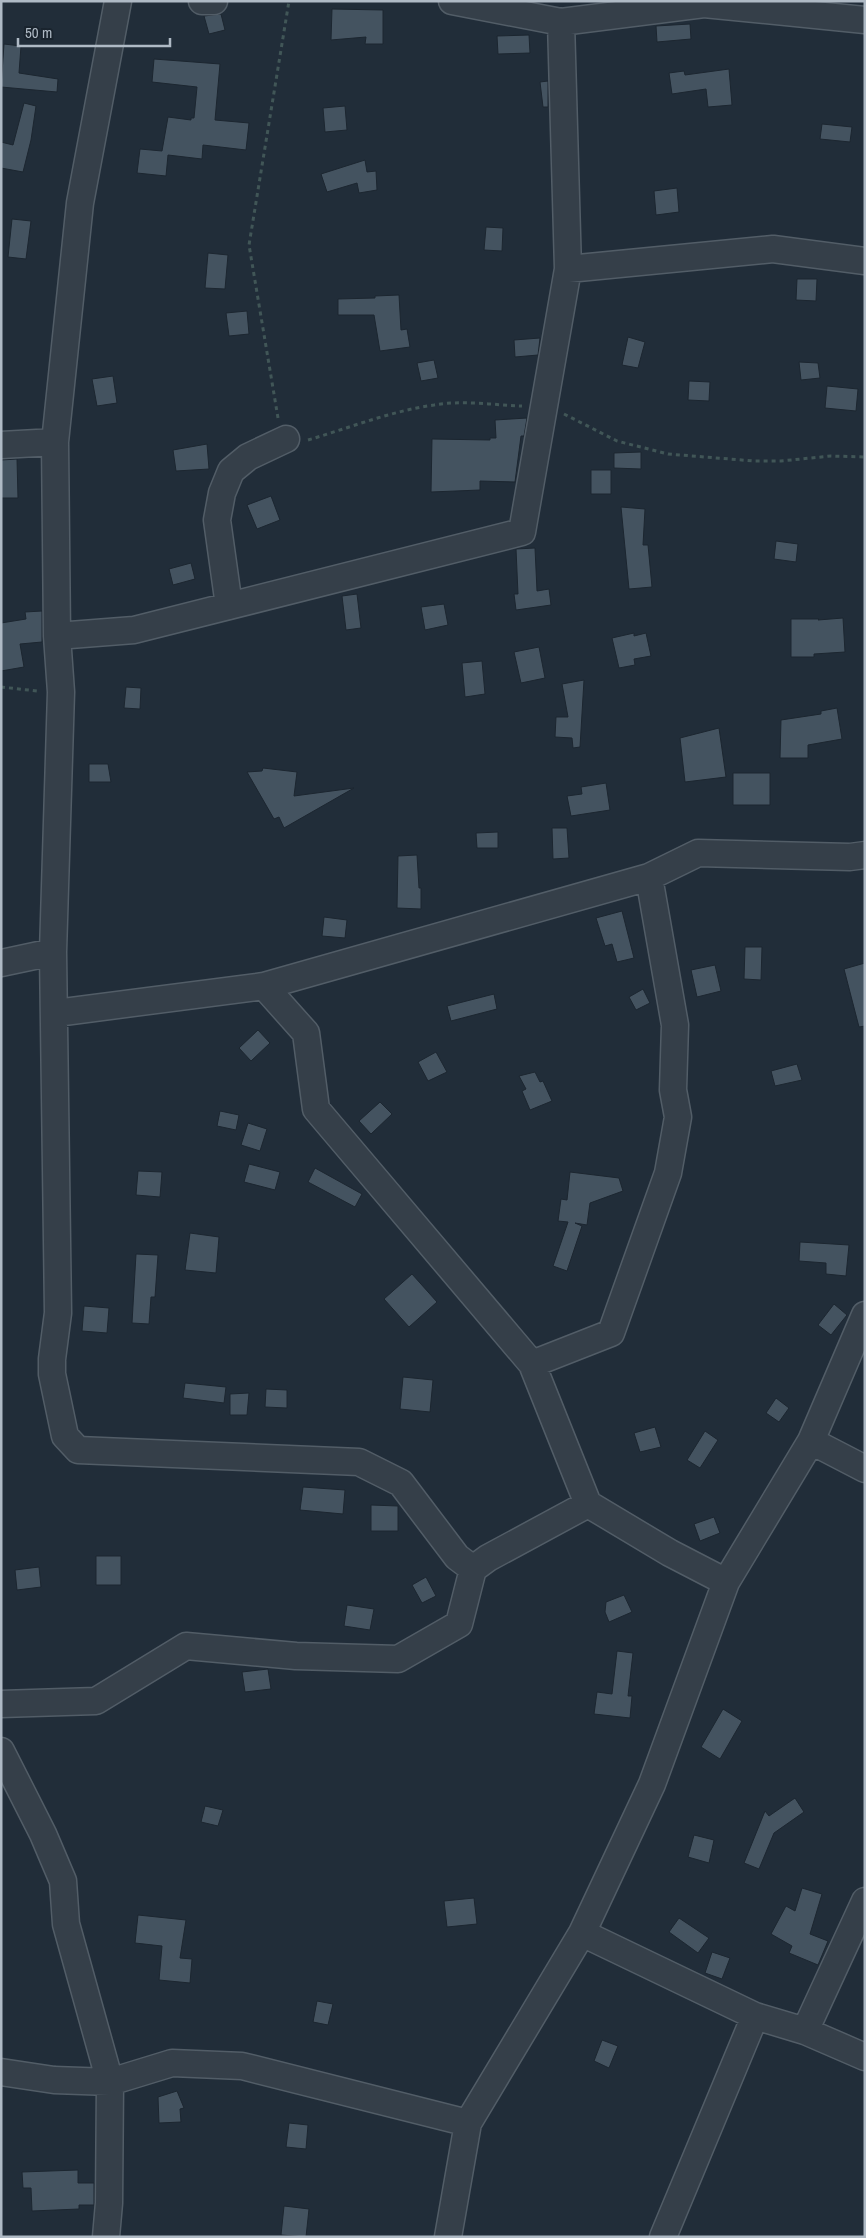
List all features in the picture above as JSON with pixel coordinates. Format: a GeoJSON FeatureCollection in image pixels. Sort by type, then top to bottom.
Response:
{"type":"FeatureCollection","features":[{"type":"Feature","properties":{"kind":"street"},"geometry":{"type":"LineString","coordinates":[[118,1],[80,203],[55,442],[57,636],[60,692],[53,952],[56,1013],[58,1314],[52,1374],[65,1436],[78,1450],[358,1462],[401,1483],[457,1557],[473,1569]]}},
{"type":"Feature","properties":{"kind":"street"},"geometry":{"type":"LineString","coordinates":[[202,1],[214,1]]}},
{"type":"Feature","properties":{"kind":"street"},"geometry":{"type":"LineString","coordinates":[[459,2],[561,22],[704,4],[865,20]]}},
{"type":"Feature","properties":{"kind":"street"},"geometry":{"type":"LineString","coordinates":[[57,636],[134,630],[522,532],[568,268],[561,22]]}},
{"type":"Feature","properties":{"kind":"street"},"geometry":{"type":"LineString","coordinates":[[568,268],[773,249],[865,261]]}},
{"type":"Feature","properties":{"kind":"street"},"geometry":{"type":"LineString","coordinates":[[230,606],[217,520],[222,492],[231,471],[248,457],[286,439]]}},
{"type":"Feature","properties":{"kind":"street"},"geometry":{"type":"LineString","coordinates":[[1,445],[55,442]]}},
{"type":"Feature","properties":{"kind":"street"},"geometry":{"type":"LineString","coordinates":[[56,1013],[264,986],[649,877],[698,854],[850,858],[865,855]]}},
{"type":"Feature","properties":{"kind":"street"},"geometry":{"type":"LineString","coordinates":[[532,1364],[611,1333],[668,1173],[678,1117],[673,1090],[676,1025],[649,877]]}},
{"type":"Feature","properties":{"kind":"street"},"geometry":{"type":"LineString","coordinates":[[1,963],[53,952]]}},
{"type":"Feature","properties":{"kind":"street"},"geometry":{"type":"LineString","coordinates":[[264,986],[306,1033],[316,1109],[532,1364],[588,1504],[670,1553],[726,1582]]}},
{"type":"Feature","properties":{"kind":"street"},"geometry":{"type":"LineString","coordinates":[[448,2237],[468,2123],[582,1933],[652,1784],[726,1582],[811,1442],[865,1316]]}},
{"type":"Feature","properties":{"kind":"street"},"geometry":{"type":"LineString","coordinates":[[811,1442],[865,1469]]}},
{"type":"Feature","properties":{"kind":"street"},"geometry":{"type":"LineString","coordinates":[[1,1705],[96,1701],[186,1646],[296,1656],[398,1659],[459,1624],[473,1569],[488,1558],[588,1504]]}},
{"type":"Feature","properties":{"kind":"street"},"geometry":{"type":"LineString","coordinates":[[1,1751],[43,1834],[63,1881],[66,1924],[110,2082],[109,2203],[106,2237]]}},
{"type":"Feature","properties":{"kind":"street"},"geometry":{"type":"LineString","coordinates":[[805,2031],[865,1901]]}},
{"type":"Feature","properties":{"kind":"street"},"geometry":{"type":"LineString","coordinates":[[582,1933],[754,2016],[805,2031],[865,2056]]}},
{"type":"Feature","properties":{"kind":"street"},"geometry":{"type":"LineString","coordinates":[[664,2237],[754,2016]]}},
{"type":"Feature","properties":{"kind":"street"},"geometry":{"type":"LineString","coordinates":[[1,2072],[54,2080],[110,2082],[172,2064],[242,2066],[468,2123]]}},
{"type":"Feature","properties":{"kind":"path"},"geometry":{"type":"LineString","coordinates":[[290,1],[249,246],[280,432],[286,439],[295,442],[308,440],[410,409],[435,404],[461,403],[545,407],[562,413],[617,441],[668,454],[754,461],[781,461],[831,456],[865,457]]}},
{"type":"Feature","properties":{"kind":"path"},"geometry":{"type":"LineString","coordinates":[[1,687],[60,692]]}},
{"type":"Feature","properties":{"kind":"building"},"geometry":{"type":"Polygon","coordinates":[[[332,9],[383,10],[383,44],[365,44],[366,37],[331,40],[332,9]]]}},
{"type":"Feature","properties":{"kind":"building"},"geometry":{"type":"Polygon","coordinates":[[[221,14],[225,30],[209,34],[204,16],[221,14]]]}},
{"type":"Feature","properties":{"kind":"building"},"geometry":{"type":"Polygon","coordinates":[[[690,24],[691,39],[657,42],[656,26],[690,24]]]}},
{"type":"Feature","properties":{"kind":"building"},"geometry":{"type":"Polygon","coordinates":[[[529,35],[530,53],[498,54],[497,36],[529,35]]]}},
{"type":"Feature","properties":{"kind":"building"},"geometry":{"type":"Polygon","coordinates":[[[4,44],[21,46],[19,73],[58,79],[57,92],[1,87],[4,44]]]}},
{"type":"Feature","properties":{"kind":"building"},"geometry":{"type":"Polygon","coordinates":[[[154,59],[220,64],[215,120],[249,123],[246,150],[203,145],[202,159],[168,155],[166,176],[137,173],[140,149],[162,151],[168,117],[191,120],[191,118],[194,118],[197,87],[152,82],[154,59]]]}},
{"type":"Feature","properties":{"kind":"building"},"geometry":{"type":"Polygon","coordinates":[[[729,69],[732,105],[708,107],[706,89],[672,94],[669,73],[684,71],[685,75],[729,69]]]}},
{"type":"Feature","properties":{"kind":"building"},"geometry":{"type":"Polygon","coordinates":[[[548,81],[548,107],[543,107],[540,82],[548,81]]]}},
{"type":"Feature","properties":{"kind":"building"},"geometry":{"type":"Polygon","coordinates":[[[24,103],[36,106],[31,140],[23,172],[1,168],[1,142],[13,145],[24,103]]]}},
{"type":"Feature","properties":{"kind":"building"},"geometry":{"type":"Polygon","coordinates":[[[345,106],[347,130],[325,132],[323,108],[345,106]]]}},
{"type":"Feature","properties":{"kind":"building"},"geometry":{"type":"Polygon","coordinates":[[[822,124],[852,127],[850,142],[820,139],[822,124]]]}},
{"type":"Feature","properties":{"kind":"building"},"geometry":{"type":"Polygon","coordinates":[[[365,160],[367,172],[376,171],[377,190],[359,193],[357,183],[327,192],[321,174],[365,160]]]}},
{"type":"Feature","properties":{"kind":"building"},"geometry":{"type":"Polygon","coordinates":[[[677,188],[679,212],[656,215],[654,191],[677,188]]]}},
{"type":"Feature","properties":{"kind":"building"},"geometry":{"type":"Polygon","coordinates":[[[12,219],[31,221],[26,259],[8,257],[12,219]]]}},
{"type":"Feature","properties":{"kind":"building"},"geometry":{"type":"Polygon","coordinates":[[[486,227],[503,228],[502,251],[484,250],[486,227]]]}},
{"type":"Feature","properties":{"kind":"building"},"geometry":{"type":"Polygon","coordinates":[[[208,253],[228,255],[225,289],[205,288],[208,253]]]}},
{"type":"Feature","properties":{"kind":"building"},"geometry":{"type":"Polygon","coordinates":[[[797,279],[817,279],[816,301],[796,300],[797,279]]]}},
{"type":"Feature","properties":{"kind":"building"},"geometry":{"type":"Polygon","coordinates":[[[399,295],[401,330],[407,329],[410,347],[380,351],[374,315],[338,315],[338,299],[399,295]]]}},
{"type":"Feature","properties":{"kind":"building"},"geometry":{"type":"Polygon","coordinates":[[[247,311],[249,334],[229,336],[226,313],[247,311]]]}},
{"type":"Feature","properties":{"kind":"building"},"geometry":{"type":"Polygon","coordinates":[[[628,337],[645,342],[638,368],[622,365],[628,337]]]}},
{"type":"Feature","properties":{"kind":"building"},"geometry":{"type":"Polygon","coordinates":[[[540,338],[538,355],[515,357],[514,340],[540,338]]]}},
{"type":"Feature","properties":{"kind":"building"},"geometry":{"type":"Polygon","coordinates":[[[434,360],[438,378],[421,381],[417,363],[434,360]]]}},
{"type":"Feature","properties":{"kind":"building"},"geometry":{"type":"Polygon","coordinates":[[[799,362],[818,363],[820,378],[801,380],[799,362]]]}},
{"type":"Feature","properties":{"kind":"building"},"geometry":{"type":"Polygon","coordinates":[[[113,376],[117,403],[97,406],[92,379],[113,376]]]}},
{"type":"Feature","properties":{"kind":"building"},"geometry":{"type":"Polygon","coordinates":[[[689,381],[710,382],[709,401],[688,400],[689,381]]]}},
{"type":"Feature","properties":{"kind":"building"},"geometry":{"type":"Polygon","coordinates":[[[827,386],[858,389],[856,411],[825,408],[827,386]]]}},
{"type":"Feature","properties":{"kind":"building"},"geometry":{"type":"Polygon","coordinates":[[[527,418],[524,436],[521,436],[515,482],[480,481],[480,490],[431,492],[432,439],[490,440],[490,438],[496,438],[495,420],[527,418]]]}},
{"type":"Feature","properties":{"kind":"building"},"geometry":{"type":"Polygon","coordinates":[[[207,444],[209,469],[176,471],[173,450],[207,444]]]}},
{"type":"Feature","properties":{"kind":"building"},"geometry":{"type":"Polygon","coordinates":[[[641,452],[641,469],[614,468],[614,453],[641,452]]]}},
{"type":"Feature","properties":{"kind":"building"},"geometry":{"type":"Polygon","coordinates":[[[17,459],[18,498],[1,498],[1,460],[17,459]]]}},
{"type":"Feature","properties":{"kind":"building"},"geometry":{"type":"Polygon","coordinates":[[[591,470],[611,470],[611,494],[591,494],[591,470]]]}},
{"type":"Feature","properties":{"kind":"building"},"geometry":{"type":"Polygon","coordinates":[[[271,496],[280,520],[257,529],[247,505],[271,496]]]}},
{"type":"Feature","properties":{"kind":"building"},"geometry":{"type":"Polygon","coordinates":[[[621,507],[645,509],[643,545],[648,545],[652,587],[629,589],[621,507]]]}},
{"type":"Feature","properties":{"kind":"building"},"geometry":{"type":"Polygon","coordinates":[[[776,541],[798,544],[796,562],[774,559],[776,541]]]}},
{"type":"Feature","properties":{"kind":"building"},"geometry":{"type":"Polygon","coordinates":[[[535,548],[537,591],[549,589],[551,605],[516,610],[514,594],[518,594],[516,549],[535,548]]]}},
{"type":"Feature","properties":{"kind":"building"},"geometry":{"type":"Polygon","coordinates":[[[191,563],[195,579],[173,585],[169,569],[191,563]]]}},
{"type":"Feature","properties":{"kind":"building"},"geometry":{"type":"Polygon","coordinates":[[[357,594],[361,628],[346,630],[342,596],[357,594]]]}},
{"type":"Feature","properties":{"kind":"building"},"geometry":{"type":"Polygon","coordinates":[[[444,604],[448,625],[425,630],[421,607],[444,604]]]}},
{"type":"Feature","properties":{"kind":"building"},"geometry":{"type":"Polygon","coordinates":[[[42,611],[42,642],[20,644],[24,667],[1,671],[1,623],[26,619],[25,612],[42,611]]]}},
{"type":"Feature","properties":{"kind":"building"},"geometry":{"type":"Polygon","coordinates":[[[843,618],[845,652],[814,654],[814,657],[791,657],[791,619],[818,620],[843,618]]]}},
{"type":"Feature","properties":{"kind":"building"},"geometry":{"type":"Polygon","coordinates":[[[634,633],[634,636],[646,633],[651,656],[634,659],[635,665],[619,668],[612,638],[634,633]]]}},
{"type":"Feature","properties":{"kind":"building"},"geometry":{"type":"Polygon","coordinates":[[[539,647],[545,678],[521,683],[514,652],[539,647]]]}},
{"type":"Feature","properties":{"kind":"building"},"geometry":{"type":"Polygon","coordinates":[[[482,661],[485,694],[465,697],[462,663],[482,661]]]}},
{"type":"Feature","properties":{"kind":"building"},"geometry":{"type":"Polygon","coordinates":[[[584,680],[580,747],[573,748],[572,738],[555,737],[556,717],[568,717],[562,684],[584,680]]]}},
{"type":"Feature","properties":{"kind":"building"},"geometry":{"type":"Polygon","coordinates":[[[126,687],[141,688],[140,709],[124,708],[126,687]]]}},
{"type":"Feature","properties":{"kind":"building"},"geometry":{"type":"Polygon","coordinates":[[[837,708],[842,739],[808,745],[808,758],[780,758],[781,720],[821,714],[821,711],[837,708]]]}},
{"type":"Feature","properties":{"kind":"building"},"geometry":{"type":"Polygon","coordinates":[[[719,728],[726,777],[685,782],[680,738],[719,728]]]}},
{"type":"Feature","properties":{"kind":"building"},"geometry":{"type":"Polygon","coordinates":[[[89,764],[108,764],[111,782],[89,782],[89,764]]]}},
{"type":"Feature","properties":{"kind":"building"},"geometry":{"type":"Polygon","coordinates":[[[263,768],[297,772],[294,796],[354,788],[284,828],[279,817],[274,819],[247,772],[262,771],[263,768]]]}},
{"type":"Feature","properties":{"kind":"building"},"geometry":{"type":"Polygon","coordinates":[[[733,773],[770,773],[770,805],[733,805],[733,773]]]}},
{"type":"Feature","properties":{"kind":"building"},"geometry":{"type":"Polygon","coordinates":[[[606,783],[610,810],[571,816],[567,796],[582,794],[581,787],[606,783]]]}},
{"type":"Feature","properties":{"kind":"building"},"geometry":{"type":"Polygon","coordinates":[[[552,828],[567,828],[569,858],[553,859],[552,828]]]}},
{"type":"Feature","properties":{"kind":"building"},"geometry":{"type":"Polygon","coordinates":[[[498,832],[498,848],[477,848],[476,833],[498,832]]]}},
{"type":"Feature","properties":{"kind":"building"},"geometry":{"type":"Polygon","coordinates":[[[417,855],[419,888],[421,888],[421,909],[397,908],[398,856],[417,855]]]}},
{"type":"Feature","properties":{"kind":"building"},"geometry":{"type":"Polygon","coordinates":[[[622,911],[634,958],[617,962],[612,944],[605,946],[596,918],[622,911]]]}},
{"type":"Feature","properties":{"kind":"building"},"geometry":{"type":"Polygon","coordinates":[[[324,917],[347,920],[345,938],[322,936],[324,917]]]}},
{"type":"Feature","properties":{"kind":"building"},"geometry":{"type":"Polygon","coordinates":[[[745,947],[762,947],[761,980],[744,979],[745,947]]]}},
{"type":"Feature","properties":{"kind":"building"},"geometry":{"type":"Polygon","coordinates":[[[865,963],[865,1026],[859,1027],[844,969],[865,963]]]}},
{"type":"Feature","properties":{"kind":"building"},"geometry":{"type":"Polygon","coordinates":[[[715,965],[721,991],[697,997],[691,970],[715,965]]]}},
{"type":"Feature","properties":{"kind":"building"},"geometry":{"type":"Polygon","coordinates":[[[643,989],[650,1003],[636,1010],[629,997],[643,989]]]}},
{"type":"Feature","properties":{"kind":"building"},"geometry":{"type":"Polygon","coordinates":[[[494,994],[497,1009],[451,1021],[447,1006],[494,994]]]}},
{"type":"Feature","properties":{"kind":"building"},"geometry":{"type":"Polygon","coordinates":[[[258,1030],[270,1043],[251,1061],[239,1048],[258,1030]]]}},
{"type":"Feature","properties":{"kind":"building"},"geometry":{"type":"Polygon","coordinates":[[[436,1052],[447,1072],[428,1081],[418,1062],[436,1052]]]}},
{"type":"Feature","properties":{"kind":"building"},"geometry":{"type":"Polygon","coordinates":[[[797,1064],[802,1080],[775,1086],[771,1071],[797,1064]]]}},
{"type":"Feature","properties":{"kind":"building"},"geometry":{"type":"Polygon","coordinates":[[[535,1072],[540,1082],[543,1081],[552,1101],[530,1110],[522,1091],[526,1089],[519,1076],[535,1072]]]}},
{"type":"Feature","properties":{"kind":"building"},"geometry":{"type":"Polygon","coordinates":[[[380,1102],[392,1114],[371,1134],[359,1121],[380,1102]]]}},
{"type":"Feature","properties":{"kind":"building"},"geometry":{"type":"Polygon","coordinates":[[[220,1111],[239,1115],[236,1130],[217,1126],[220,1111]]]}},
{"type":"Feature","properties":{"kind":"building"},"geometry":{"type":"Polygon","coordinates":[[[248,1123],[267,1129],[260,1151],[241,1145],[248,1123]]]}},
{"type":"Feature","properties":{"kind":"building"},"geometry":{"type":"Polygon","coordinates":[[[249,1164],[280,1172],[275,1190],[244,1182],[249,1164]]]}},
{"type":"Feature","properties":{"kind":"building"},"geometry":{"type":"Polygon","coordinates":[[[315,1168],[362,1194],[355,1207],[308,1182],[315,1168]]]}},
{"type":"Feature","properties":{"kind":"building"},"geometry":{"type":"Polygon","coordinates":[[[138,1171],[162,1172],[160,1197],[136,1195],[138,1171]]]}},
{"type":"Feature","properties":{"kind":"building"},"geometry":{"type":"Polygon","coordinates":[[[570,1172],[619,1178],[623,1191],[590,1203],[587,1225],[575,1223],[582,1226],[567,1271],[553,1266],[568,1222],[558,1221],[561,1199],[567,1200],[570,1172]]]}},
{"type":"Feature","properties":{"kind":"building"},"geometry":{"type":"Polygon","coordinates":[[[190,1233],[219,1237],[216,1273],[185,1270],[190,1233]]]}},
{"type":"Feature","properties":{"kind":"building"},"geometry":{"type":"Polygon","coordinates":[[[800,1242],[849,1245],[846,1276],[826,1274],[826,1263],[799,1261],[800,1242]]]}},
{"type":"Feature","properties":{"kind":"building"},"geometry":{"type":"Polygon","coordinates":[[[136,1254],[158,1255],[155,1297],[151,1297],[149,1324],[132,1323],[136,1254]]]}},
{"type":"Feature","properties":{"kind":"building"},"geometry":{"type":"Polygon","coordinates":[[[412,1274],[437,1302],[409,1327],[384,1299],[412,1274]]]}},
{"type":"Feature","properties":{"kind":"building"},"geometry":{"type":"Polygon","coordinates":[[[834,1304],[847,1315],[831,1335],[818,1325],[834,1304]]]}},
{"type":"Feature","properties":{"kind":"building"},"geometry":{"type":"Polygon","coordinates":[[[84,1306],[109,1308],[107,1333],[82,1331],[84,1306]]]}},
{"type":"Feature","properties":{"kind":"building"},"geometry":{"type":"Polygon","coordinates":[[[403,1377],[433,1380],[430,1412],[400,1409],[403,1377]]]}},
{"type":"Feature","properties":{"kind":"building"},"geometry":{"type":"Polygon","coordinates":[[[185,1383],[226,1387],[224,1403],[183,1398],[185,1383]]]}},
{"type":"Feature","properties":{"kind":"building"},"geometry":{"type":"Polygon","coordinates":[[[266,1389],[287,1390],[287,1408],[265,1407],[266,1389]]]}},
{"type":"Feature","properties":{"kind":"building"},"geometry":{"type":"Polygon","coordinates":[[[249,1393],[247,1415],[230,1415],[230,1394],[249,1393]]]}},
{"type":"Feature","properties":{"kind":"building"},"geometry":{"type":"Polygon","coordinates":[[[776,1398],[789,1408],[779,1422],[766,1413],[776,1398]]]}},
{"type":"Feature","properties":{"kind":"building"},"geometry":{"type":"Polygon","coordinates":[[[655,1427],[661,1447],[640,1452],[634,1433],[655,1427]]]}},
{"type":"Feature","properties":{"kind":"building"},"geometry":{"type":"Polygon","coordinates":[[[705,1431],[718,1440],[700,1468],[687,1460],[705,1431]]]}},
{"type":"Feature","properties":{"kind":"building"},"geometry":{"type":"Polygon","coordinates":[[[303,1487],[345,1490],[343,1514],[300,1510],[303,1487]]]}},
{"type":"Feature","properties":{"kind":"building"},"geometry":{"type":"Polygon","coordinates":[[[371,1505],[398,1506],[398,1531],[371,1531],[371,1505]]]}},
{"type":"Feature","properties":{"kind":"building"},"geometry":{"type":"Polygon","coordinates":[[[714,1517],[720,1533],[700,1541],[694,1524],[714,1517]]]}},
{"type":"Feature","properties":{"kind":"building"},"geometry":{"type":"Polygon","coordinates":[[[96,1556],[121,1556],[121,1585],[96,1585],[96,1556]]]}},
{"type":"Feature","properties":{"kind":"building"},"geometry":{"type":"Polygon","coordinates":[[[39,1567],[41,1587],[17,1590],[15,1570],[39,1567]]]}},
{"type":"Feature","properties":{"kind":"building"},"geometry":{"type":"Polygon","coordinates":[[[426,1577],[436,1596],[422,1603],[412,1585],[426,1577]]]}},
{"type":"Feature","properties":{"kind":"building"},"geometry":{"type":"Polygon","coordinates":[[[624,1595],[632,1612],[609,1622],[605,1612],[606,1602],[624,1595]]]}},
{"type":"Feature","properties":{"kind":"building"},"geometry":{"type":"Polygon","coordinates":[[[347,1605],[374,1609],[370,1630],[344,1626],[347,1605]]]}},
{"type":"Feature","properties":{"kind":"building"},"geometry":{"type":"Polygon","coordinates":[[[617,1651],[633,1653],[628,1696],[632,1696],[630,1718],[594,1714],[597,1692],[612,1694],[617,1651]]]}},
{"type":"Feature","properties":{"kind":"building"},"geometry":{"type":"Polygon","coordinates":[[[268,1669],[271,1689],[245,1692],[242,1672],[268,1669]]]}},
{"type":"Feature","properties":{"kind":"building"},"geometry":{"type":"Polygon","coordinates":[[[723,1709],[742,1721],[720,1759],[701,1747],[723,1709]]]}},
{"type":"Feature","properties":{"kind":"building"},"geometry":{"type":"Polygon","coordinates":[[[795,1798],[804,1812],[774,1833],[759,1869],[744,1863],[765,1811],[769,1816],[795,1798]]]}},
{"type":"Feature","properties":{"kind":"building"},"geometry":{"type":"Polygon","coordinates":[[[205,1806],[223,1810],[218,1826],[201,1822],[205,1806]]]}},
{"type":"Feature","properties":{"kind":"building"},"geometry":{"type":"Polygon","coordinates":[[[694,1835],[714,1840],[709,1863],[688,1857],[694,1835]]]}},
{"type":"Feature","properties":{"kind":"building"},"geometry":{"type":"Polygon","coordinates":[[[802,1888],[822,1894],[810,1934],[828,1941],[818,1965],[789,1953],[792,1946],[771,1934],[786,1906],[795,1911],[802,1888]]]}},
{"type":"Feature","properties":{"kind":"building"},"geometry":{"type":"Polygon","coordinates":[[[474,1898],[477,1924],[447,1927],[444,1901],[474,1898]]]}},
{"type":"Feature","properties":{"kind":"building"},"geometry":{"type":"Polygon","coordinates":[[[138,1915],[186,1920],[180,1958],[192,1959],[190,1983],[159,1980],[162,1946],[135,1943],[138,1915]]]}},
{"type":"Feature","properties":{"kind":"building"},"geometry":{"type":"Polygon","coordinates":[[[679,1918],[709,1938],[698,1953],[669,1932],[679,1918]]]}},
{"type":"Feature","properties":{"kind":"building"},"geometry":{"type":"Polygon","coordinates":[[[712,1952],[730,1958],[722,1979],[705,1973],[712,1952]]]}},
{"type":"Feature","properties":{"kind":"building"},"geometry":{"type":"Polygon","coordinates":[[[317,2001],[333,2004],[328,2025],[313,2022],[317,2001]]]}},
{"type":"Feature","properties":{"kind":"building"},"geometry":{"type":"Polygon","coordinates":[[[602,2040],[618,2046],[609,2068],[594,2061],[602,2040]]]}},
{"type":"Feature","properties":{"kind":"building"},"geometry":{"type":"Polygon","coordinates":[[[177,2091],[184,2108],[180,2109],[181,2122],[159,2123],[158,2097],[177,2091]]]}},
{"type":"Feature","properties":{"kind":"building"},"geometry":{"type":"Polygon","coordinates":[[[289,2123],[308,2125],[306,2149],[286,2147],[289,2123]]]}},
{"type":"Feature","properties":{"kind":"building"},"geometry":{"type":"Polygon","coordinates":[[[78,2170],[78,2183],[94,2183],[94,2205],[79,2205],[79,2209],[32,2211],[31,2188],[23,2188],[22,2172],[78,2170]]]}},
{"type":"Feature","properties":{"kind":"building"},"geometry":{"type":"Polygon","coordinates":[[[284,2206],[309,2209],[306,2237],[281,2235],[284,2206]]]}}]}
